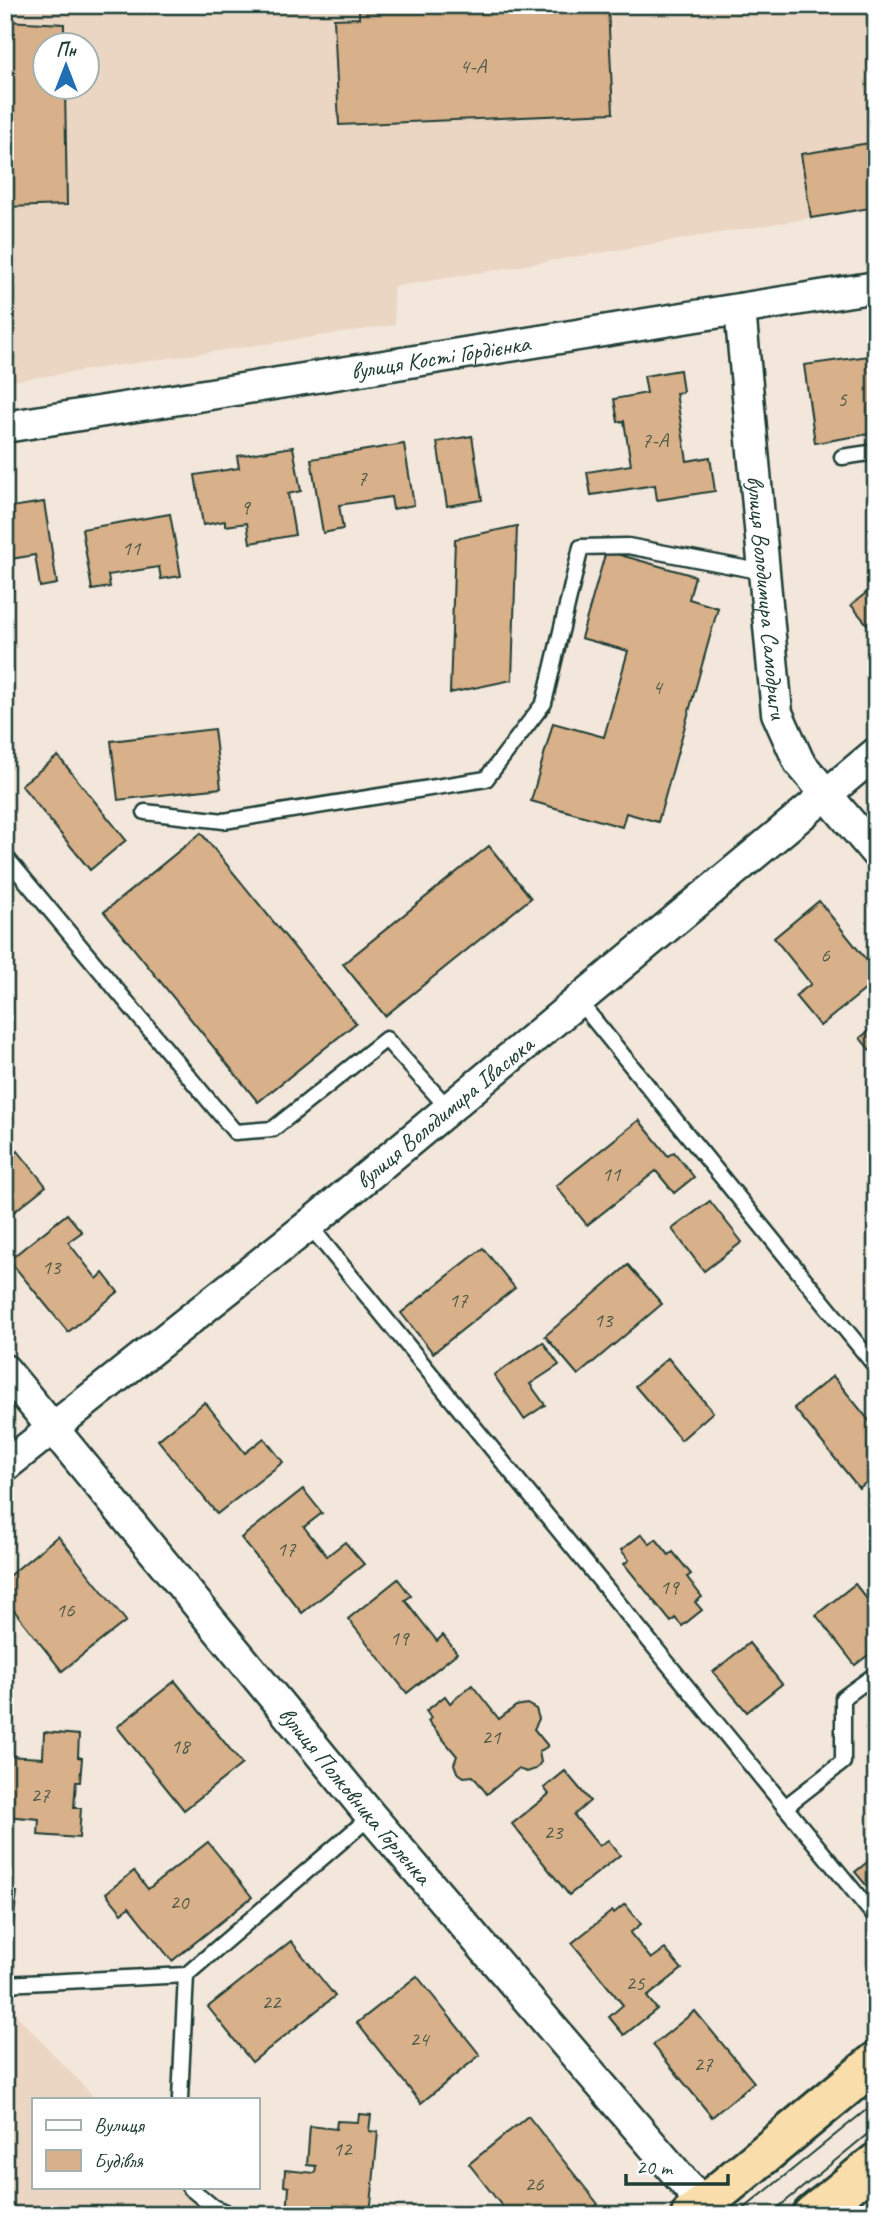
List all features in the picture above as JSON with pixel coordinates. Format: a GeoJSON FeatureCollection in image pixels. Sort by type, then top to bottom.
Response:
{"type":"FeatureCollection","features":[{"type":"Feature","properties":{"kind":"highway"},"geometry":{"type":"LineString","coordinates":[[702,2211],[876,2062]]}},
{"type":"Feature","properties":{"kind":"highway"},"geometry":{"type":"LineString","coordinates":[[811,2215],[876,2162]]}},
{"type":"Feature","properties":{"kind":"street","name":"вулиця Кості Гордієнка"},"geometry":{"type":"LineString","coordinates":[[5,427],[876,287]]}},
{"type":"Feature","properties":{"kind":"street","name":"вулиця Володимира Самодриги"},"geometry":{"type":"LineString","coordinates":[[740,309],[777,713],[799,762],[876,853]]}},
{"type":"Feature","properties":{"kind":"street","name":"вулиця Володимира Івасюка"},"geometry":{"type":"LineString","coordinates":[[5,1466],[309,1225],[876,752]]}},
{"type":"Feature","properties":{"kind":"street","name":"вулиця Полковника Горленка"},"geometry":{"type":"LineString","coordinates":[[5,1370],[370,1816],[702,2211]]}},
{"type":"Feature","properties":{"kind":"lane"},"geometry":{"type":"LineString","coordinates":[[842,457],[876,452]]}},
{"type":"Feature","properties":{"kind":"lane"},"geometry":{"type":"LineString","coordinates":[[145,812],[224,821],[486,779],[544,703],[581,547],[628,546],[764,572]]}},
{"type":"Feature","properties":{"kind":"lane"},"geometry":{"type":"LineString","coordinates":[[5,856],[235,1132],[273,1129],[386,1039],[448,1108]]}},
{"type":"Feature","properties":{"kind":"lane"},"geometry":{"type":"LineString","coordinates":[[577,999],[876,1367]]}},
{"type":"Feature","properties":{"kind":"lane"},"geometry":{"type":"LineString","coordinates":[[309,1225],[876,1918]]}},
{"type":"Feature","properties":{"kind":"lane"},"geometry":{"type":"LineString","coordinates":[[785,1807],[843,1762],[843,1698],[876,1674]]}},
{"type":"Feature","properties":{"kind":"lane"},"geometry":{"type":"LineString","coordinates":[[5,1984],[186,1975],[370,1816]]}},
{"type":"Feature","properties":{"kind":"lane"},"geometry":{"type":"LineString","coordinates":[[180,2098],[186,1975]]}},
{"type":"Feature","properties":{"kind":"lane"},"geometry":{"type":"LineString","coordinates":[[190,2188],[213,2207],[232,2215]]}},
{"type":"Feature","properties":{"kind":"shaded area"},"geometry":{"type":"Polygon","coordinates":[[[5,5],[876,5],[876,207],[393,287],[395,325],[5,382],[5,5]]]}},
{"type":"Feature","properties":{"kind":"shaded area"},"geometry":{"type":"Polygon","coordinates":[[[5,2003],[95,2098],[32,2098],[32,2188],[180,2188],[199,2208],[210,2215],[5,2215],[5,2003]]]}},
{"type":"Feature","properties":{"kind":"building"},"geometry":{"type":"Polygon","coordinates":[[[359,5],[563,5],[563,9],[608,7],[613,113],[339,125],[334,19],[359,18],[359,5]]]}},
{"type":"Feature","properties":{"kind":"building"},"geometry":{"type":"Polygon","coordinates":[[[5,21],[64,24],[64,32],[32,32],[32,102],[65,102],[67,205],[5,207],[5,21]]]}},
{"type":"Feature","properties":{"kind":"building"},"geometry":{"type":"Polygon","coordinates":[[[876,142],[876,207],[811,218],[801,154],[876,142]]]}},
{"type":"Feature","properties":{"kind":"building"},"geometry":{"type":"Polygon","coordinates":[[[876,355],[876,433],[815,443],[804,365],[876,355]]]}},
{"type":"Feature","properties":{"kind":"building"},"geometry":{"type":"Polygon","coordinates":[[[680,370],[683,392],[676,393],[687,461],[710,457],[715,491],[657,500],[655,485],[591,495],[587,472],[631,465],[624,421],[618,422],[614,399],[647,393],[644,376],[680,370]]]}},
{"type":"Feature","properties":{"kind":"building"},"geometry":{"type":"Polygon","coordinates":[[[472,436],[482,500],[447,506],[437,442],[472,436]]]}},
{"type":"Feature","properties":{"kind":"building"},"geometry":{"type":"Polygon","coordinates":[[[404,444],[414,505],[393,509],[391,497],[339,505],[343,529],[323,533],[311,459],[404,444]]]}},
{"type":"Feature","properties":{"kind":"building"},"geometry":{"type":"Polygon","coordinates":[[[293,447],[301,491],[288,494],[295,535],[250,543],[247,523],[225,526],[225,521],[203,525],[195,475],[239,468],[237,456],[293,447]]]}},
{"type":"Feature","properties":{"kind":"building"},"geometry":{"type":"Polygon","coordinates":[[[44,502],[57,584],[40,587],[35,555],[5,560],[5,508],[44,502]]]}},
{"type":"Feature","properties":{"kind":"building"},"geometry":{"type":"Polygon","coordinates":[[[170,514],[181,576],[161,579],[159,567],[108,575],[110,587],[92,590],[82,529],[170,514]]]}},
{"type":"Feature","properties":{"kind":"building"},"geometry":{"type":"Polygon","coordinates":[[[517,526],[512,680],[450,693],[455,539],[517,526]]]}},
{"type":"Feature","properties":{"kind":"building"},"geometry":{"type":"Polygon","coordinates":[[[606,551],[695,576],[689,599],[718,608],[658,822],[626,813],[622,827],[531,801],[553,723],[604,737],[628,651],[581,638],[606,551]]]}},
{"type":"Feature","properties":{"kind":"building"},"geometry":{"type":"Polygon","coordinates":[[[11,573],[13,590],[5,592],[5,574],[11,573]]]}},
{"type":"Feature","properties":{"kind":"building"},"geometry":{"type":"Polygon","coordinates":[[[876,585],[876,635],[851,605],[876,585]]]}},
{"type":"Feature","properties":{"kind":"building"},"geometry":{"type":"Polygon","coordinates":[[[214,729],[221,788],[118,800],[111,741],[214,729]]]}},
{"type":"Feature","properties":{"kind":"building"},"geometry":{"type":"Polygon","coordinates":[[[58,756],[126,840],[90,870],[21,785],[58,756]]]}},
{"type":"Feature","properties":{"kind":"building"},"geometry":{"type":"Polygon","coordinates":[[[201,833],[356,1023],[258,1102],[104,912],[201,833]]]}},
{"type":"Feature","properties":{"kind":"building"},"geometry":{"type":"Polygon","coordinates":[[[489,846],[531,898],[385,1016],[343,964],[489,846]]]}},
{"type":"Feature","properties":{"kind":"building"},"geometry":{"type":"Polygon","coordinates":[[[819,901],[876,972],[876,981],[820,1026],[795,996],[811,984],[774,938],[819,901]]]}},
{"type":"Feature","properties":{"kind":"building"},"geometry":{"type":"Polygon","coordinates":[[[876,1025],[876,1058],[860,1038],[876,1025]]]}},
{"type":"Feature","properties":{"kind":"building"},"geometry":{"type":"Polygon","coordinates":[[[639,1120],[668,1156],[674,1152],[694,1177],[674,1193],[656,1171],[587,1225],[556,1186],[639,1120]]]}},
{"type":"Feature","properties":{"kind":"building"},"geometry":{"type":"Polygon","coordinates":[[[18,1151],[46,1186],[5,1219],[5,1162],[18,1151]]]}},
{"type":"Feature","properties":{"kind":"building"},"geometry":{"type":"Polygon","coordinates":[[[710,1201],[742,1242],[704,1271],[672,1229],[710,1201]]]}},
{"type":"Feature","properties":{"kind":"building"},"geometry":{"type":"Polygon","coordinates":[[[67,1214],[82,1232],[68,1242],[97,1279],[103,1273],[118,1292],[68,1332],[9,1260],[67,1214]]]}},
{"type":"Feature","properties":{"kind":"building"},"geometry":{"type":"Polygon","coordinates":[[[483,1248],[515,1288],[433,1353],[401,1313],[483,1248]]]}},
{"type":"Feature","properties":{"kind":"building"},"geometry":{"type":"Polygon","coordinates":[[[628,1265],[662,1304],[578,1375],[545,1336],[628,1265]]]}},
{"type":"Feature","properties":{"kind":"building"},"geometry":{"type":"Polygon","coordinates":[[[543,1342],[559,1365],[530,1384],[545,1405],[524,1419],[494,1375],[543,1342]]]}},
{"type":"Feature","properties":{"kind":"building"},"geometry":{"type":"Polygon","coordinates":[[[668,1358],[713,1412],[681,1440],[635,1386],[668,1358]]]}},
{"type":"Feature","properties":{"kind":"building"},"geometry":{"type":"Polygon","coordinates":[[[833,1376],[876,1429],[876,1475],[859,1488],[794,1408],[833,1376]]]}},
{"type":"Feature","properties":{"kind":"building"},"geometry":{"type":"Polygon","coordinates":[[[205,1402],[245,1453],[264,1438],[283,1462],[217,1514],[158,1440],[205,1402]]]}},
{"type":"Feature","properties":{"kind":"building"},"geometry":{"type":"Polygon","coordinates":[[[303,1489],[322,1513],[304,1527],[327,1556],[345,1542],[364,1564],[302,1613],[241,1538],[303,1489]]]}},
{"type":"Feature","properties":{"kind":"building"},"geometry":{"type":"Polygon","coordinates":[[[642,1534],[650,1544],[656,1539],[669,1555],[673,1552],[691,1574],[687,1577],[702,1597],[695,1602],[702,1610],[682,1626],[675,1618],[671,1622],[624,1564],[629,1560],[621,1550],[642,1534]]]}},
{"type":"Feature","properties":{"kind":"building"},"geometry":{"type":"Polygon","coordinates":[[[58,1536],[126,1621],[62,1671],[5,1599],[5,1579],[58,1536]]]}},
{"type":"Feature","properties":{"kind":"building"},"geometry":{"type":"Polygon","coordinates":[[[398,1579],[411,1596],[405,1600],[437,1641],[443,1635],[457,1653],[407,1693],[348,1619],[398,1579]]]}},
{"type":"Feature","properties":{"kind":"building"},"geometry":{"type":"Polygon","coordinates":[[[855,1584],[876,1610],[876,1649],[855,1665],[816,1615],[855,1584]]]}},
{"type":"Feature","properties":{"kind":"building"},"geometry":{"type":"Polygon","coordinates":[[[749,1643],[782,1684],[747,1712],[713,1672],[749,1643]]]}},
{"type":"Feature","properties":{"kind":"building"},"geometry":{"type":"Polygon","coordinates":[[[175,1681],[242,1764],[184,1810],[117,1727],[175,1681]]]}},
{"type":"Feature","properties":{"kind":"building"},"geometry":{"type":"Polygon","coordinates":[[[472,1685],[499,1719],[516,1706],[527,1704],[536,1709],[539,1719],[534,1729],[548,1746],[539,1752],[541,1762],[536,1769],[527,1772],[518,1769],[487,1794],[473,1776],[464,1777],[457,1772],[454,1764],[457,1756],[428,1721],[431,1718],[426,1711],[445,1696],[450,1703],[472,1685]]]}},
{"type":"Feature","properties":{"kind":"building"},"geometry":{"type":"Polygon","coordinates":[[[876,1721],[876,1740],[866,1728],[876,1721]]]}},
{"type":"Feature","properties":{"kind":"building"},"geometry":{"type":"Polygon","coordinates":[[[44,1732],[79,1735],[78,1757],[82,1758],[80,1782],[76,1782],[74,1808],[81,1808],[79,1838],[38,1835],[39,1819],[5,1816],[5,1756],[43,1758],[44,1732]]]}},
{"type":"Feature","properties":{"kind":"building"},"geometry":{"type":"Polygon","coordinates":[[[565,1771],[590,1801],[574,1815],[599,1846],[608,1840],[620,1855],[569,1895],[512,1824],[549,1794],[544,1788],[565,1771]]]}},
{"type":"Feature","properties":{"kind":"building"},"geometry":{"type":"Polygon","coordinates":[[[208,1842],[252,1897],[172,1961],[129,1907],[122,1913],[106,1893],[134,1871],[148,1889],[208,1842]]]}},
{"type":"Feature","properties":{"kind":"building"},"geometry":{"type":"Polygon","coordinates":[[[876,1855],[876,1897],[855,1872],[876,1855]]]}},
{"type":"Feature","properties":{"kind":"building"},"geometry":{"type":"Polygon","coordinates":[[[5,1890],[17,1892],[11,1940],[5,1940],[5,1890]]]}},
{"type":"Feature","properties":{"kind":"building"},"geometry":{"type":"Polygon","coordinates":[[[625,1904],[641,1924],[630,1933],[651,1959],[665,1949],[682,1969],[647,1997],[657,2009],[624,2035],[609,2017],[623,2005],[572,1943],[625,1904]]]}},
{"type":"Feature","properties":{"kind":"building"},"geometry":{"type":"Polygon","coordinates":[[[291,1941],[335,1996],[252,2062],[208,2007],[291,1941]]]}},
{"type":"Feature","properties":{"kind":"building"},"geometry":{"type":"Polygon","coordinates":[[[417,1976],[480,2055],[421,2103],[357,2023],[417,1976]]]}},
{"type":"Feature","properties":{"kind":"building"},"geometry":{"type":"Polygon","coordinates":[[[695,2011],[754,2082],[712,2117],[653,2045],[695,2011]]]}},
{"type":"Feature","properties":{"kind":"building"},"geometry":{"type":"Polygon","coordinates":[[[359,2114],[371,2115],[369,2131],[378,2132],[370,2215],[287,2215],[289,2187],[284,2186],[285,2170],[315,2173],[316,2166],[307,2165],[310,2126],[336,2129],[337,2121],[358,2122],[359,2114]]]}},
{"type":"Feature","properties":{"kind":"building"},"geometry":{"type":"Polygon","coordinates":[[[528,2116],[598,2204],[585,2215],[509,2215],[469,2164],[528,2116]]]}},
{"type":"Feature","properties":{"kind":"tram line"},"geometry":{"type":"LineString","coordinates":[[736,2215],[876,2102]]}},
{"type":"Feature","properties":{"kind":"tram line"},"geometry":{"type":"LineString","coordinates":[[769,2215],[876,2127]]}}]}
